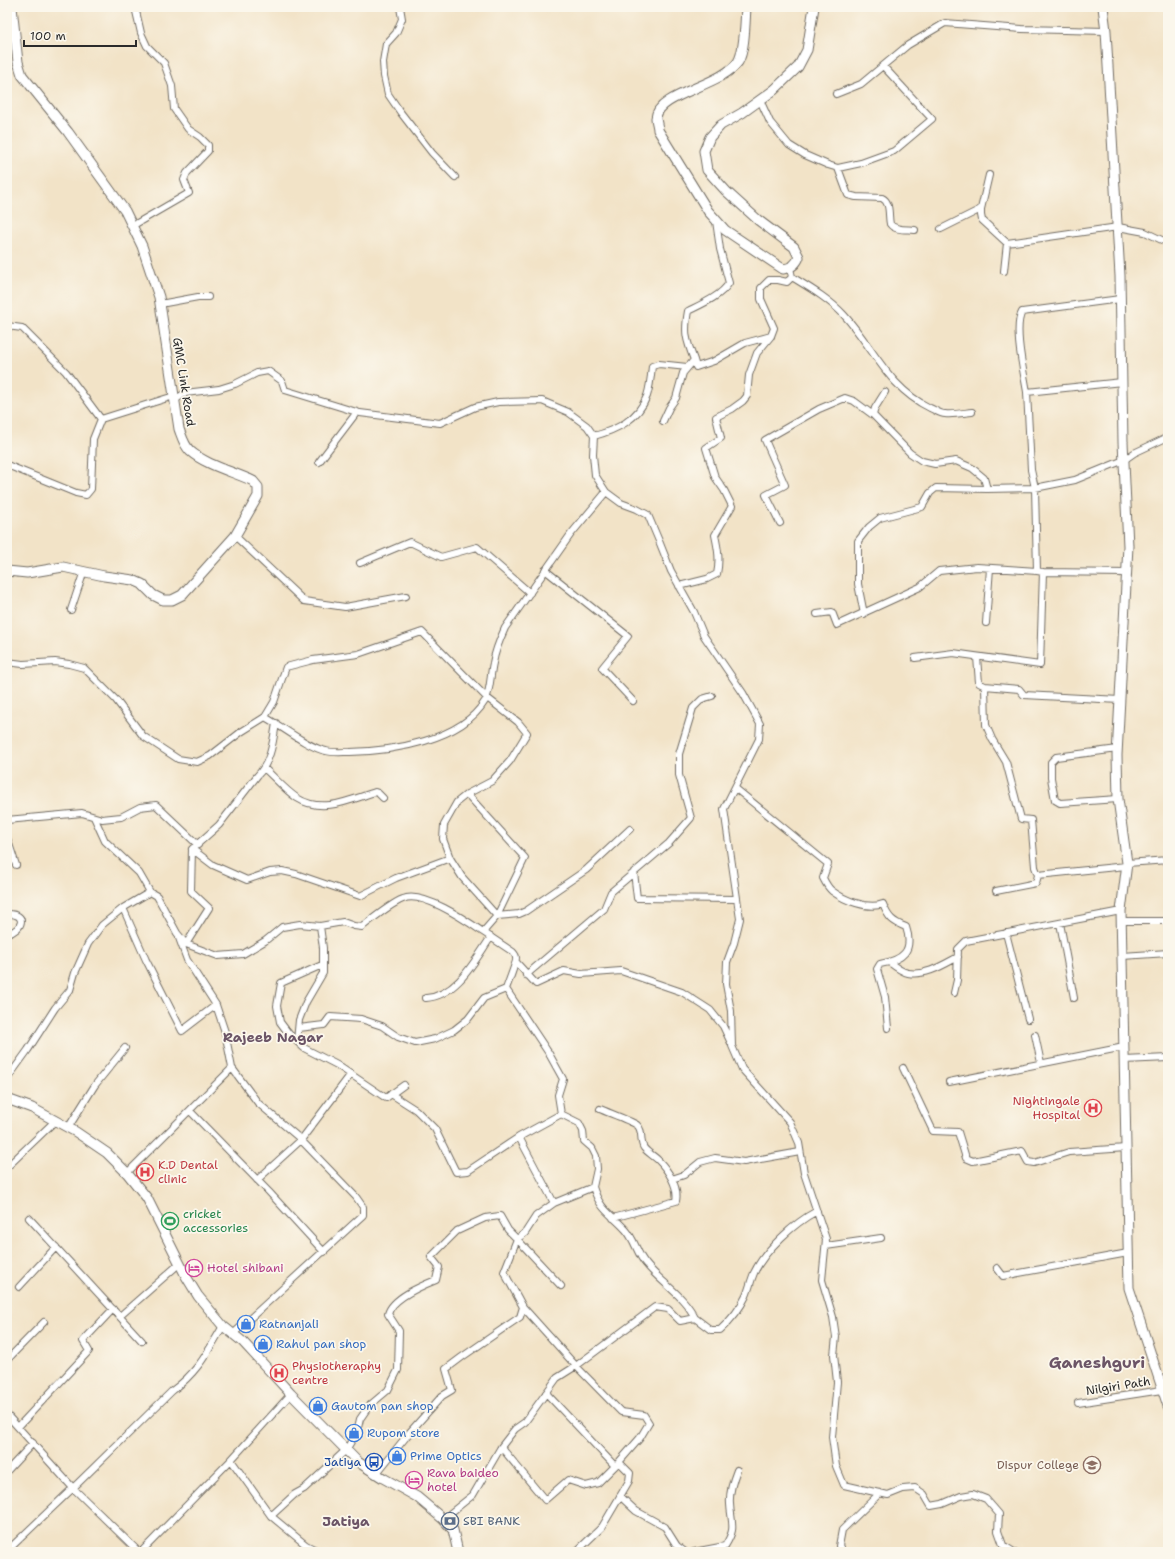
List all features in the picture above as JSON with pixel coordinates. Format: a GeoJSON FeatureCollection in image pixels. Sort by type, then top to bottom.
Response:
{"type":"FeatureCollection","features":[{"type":"Feature","properties":{"kind":"street","name":"GMC Link Road"},"geometry":{"type":"LineString","coordinates":[[7,572],[27,573],[63,567],[133,580],[142,584],[153,595],[163,600],[172,600],[182,595],[235,536],[258,496],[258,487],[253,481],[204,460],[190,451],[183,442],[179,429],[160,304],[142,246],[125,211],[68,132],[22,75],[18,62],[12,7]]}},
{"type":"Feature","properties":{"kind":"street"},"geometry":{"type":"LineString","coordinates":[[132,226],[189,193],[184,180],[187,173],[208,151],[208,144],[188,129],[174,108],[172,86],[164,63],[147,46],[141,33],[135,7]]}},
{"type":"Feature","properties":{"kind":"street"},"geometry":{"type":"LineString","coordinates":[[400,7],[402,19],[396,33],[386,44],[383,62],[388,94],[423,141],[455,177]]}},
{"type":"Feature","properties":{"kind":"street"},"geometry":{"type":"LineString","coordinates":[[746,7],[744,38],[739,60],[730,71],[710,82],[671,98],[661,105],[656,117],[658,130],[708,211],[725,230],[763,257],[791,272],[843,314],[861,336],[889,376],[907,394],[919,403],[943,414],[972,412]]}},
{"type":"Feature","properties":{"kind":"street"},"geometry":{"type":"LineString","coordinates":[[679,586],[707,579],[717,574],[719,566],[719,553],[715,535],[732,506],[724,490],[714,477],[706,448],[721,438],[716,417],[732,409],[747,396],[749,375],[757,353],[771,336],[774,328],[761,299],[761,288],[769,280],[787,282],[799,257],[794,247],[785,238],[758,220],[726,192],[707,170],[704,151],[710,137],[721,125],[742,113],[774,90],[798,67],[807,50],[814,7]]}},
{"type":"Feature","properties":{"kind":"street"},"geometry":{"type":"LineString","coordinates":[[1103,7],[1106,31],[1118,227],[1124,460],[1128,546],[1118,749],[1118,799],[1127,864],[1121,921],[1129,1288],[1165,1389],[1168,1406]]}},
{"type":"Feature","properties":{"kind":"street"},"geometry":{"type":"LineString","coordinates":[[836,94],[861,84],[908,45],[945,23],[1022,29],[1106,31]]}},
{"type":"Feature","properties":{"kind":"street"},"geometry":{"type":"LineString","coordinates":[[760,100],[777,133],[789,145],[806,155],[838,168],[861,163],[894,151],[932,119],[883,66]]}},
{"type":"Feature","properties":{"kind":"street"},"geometry":{"type":"LineString","coordinates":[[838,168],[848,195],[885,199],[887,202],[891,226],[898,229],[915,230]]}},
{"type":"Feature","properties":{"kind":"street"},"geometry":{"type":"LineString","coordinates":[[989,175],[981,209],[982,220],[1007,243]]}},
{"type":"Feature","properties":{"kind":"street"},"geometry":{"type":"LineString","coordinates":[[941,229],[981,209]]}},
{"type":"Feature","properties":{"kind":"street"},"geometry":{"type":"LineString","coordinates":[[715,219],[720,249],[728,274],[729,283],[714,297],[688,311],[685,328],[688,346],[696,367],[714,361],[745,343],[771,336]]}},
{"type":"Feature","properties":{"kind":"street"},"geometry":{"type":"LineString","coordinates":[[1007,243],[1118,227],[1145,232],[1168,243]]}},
{"type":"Feature","properties":{"kind":"street"},"geometry":{"type":"LineString","coordinates":[[1004,270],[1007,243]]}},
{"type":"Feature","properties":{"kind":"street"},"geometry":{"type":"LineString","coordinates":[[160,304],[192,298],[208,297]]}},
{"type":"Feature","properties":{"kind":"street"},"geometry":{"type":"LineString","coordinates":[[915,658],[952,653],[978,658],[1040,665],[1040,571],[1035,488],[1031,470],[1027,392],[1018,318],[1022,312],[1120,299]]}},
{"type":"Feature","properties":{"kind":"street"},"geometry":{"type":"LineString","coordinates":[[7,326],[22,328],[66,372],[101,419]]}},
{"type":"Feature","properties":{"kind":"street"},"geometry":{"type":"LineString","coordinates":[[663,421],[676,398],[683,373],[694,360]]}},
{"type":"Feature","properties":{"kind":"street"},"geometry":{"type":"LineString","coordinates":[[594,436],[625,424],[637,414],[646,396],[652,366],[659,364],[687,367]]}},
{"type":"Feature","properties":{"kind":"street"},"geometry":{"type":"LineString","coordinates":[[101,419],[174,398],[185,393],[219,389],[236,384],[257,372],[268,371],[282,381],[285,390],[357,412],[440,423],[475,408],[498,402],[542,401],[568,412],[588,426],[594,436],[593,455],[595,475],[606,492],[621,503],[648,515],[660,541],[671,571],[694,612],[704,636],[743,693],[760,724],[759,739],[724,809],[740,919],[734,943],[727,962],[726,984],[731,1011],[732,1046]]}},
{"type":"Feature","properties":{"kind":"street"},"geometry":{"type":"LineString","coordinates":[[1027,392],[1122,382]]}},
{"type":"Feature","properties":{"kind":"street"},"geometry":{"type":"LineString","coordinates":[[873,415],[874,408],[885,392]]}},
{"type":"Feature","properties":{"kind":"street"},"geometry":{"type":"LineString","coordinates":[[780,523],[766,495],[785,485],[765,440],[819,409],[845,398],[854,401],[873,415],[910,453],[922,461],[935,464],[956,461],[972,468],[984,478],[987,489]]}},
{"type":"Feature","properties":{"kind":"street"},"geometry":{"type":"LineString","coordinates":[[319,462],[357,412]]}},
{"type":"Feature","properties":{"kind":"street"},"geometry":{"type":"LineString","coordinates":[[7,465],[76,493],[86,495],[92,489],[93,439],[101,419]]}},
{"type":"Feature","properties":{"kind":"street"},"geometry":{"type":"LineString","coordinates":[[864,614],[858,584],[858,541],[868,527],[880,518],[922,507],[930,493],[936,488],[1035,488],[1076,480],[1124,460],[1134,453],[1168,437]]}},
{"type":"Feature","properties":{"kind":"street"},"geometry":{"type":"LineString","coordinates":[[265,716],[314,746],[325,751],[363,752],[391,748],[425,741],[463,724],[476,714],[486,697],[493,662],[499,641],[505,628],[571,534],[606,492]]}},
{"type":"Feature","properties":{"kind":"street"},"geometry":{"type":"LineString","coordinates":[[235,536],[304,601],[345,607],[406,596]]}},
{"type":"Feature","properties":{"kind":"street"},"geometry":{"type":"LineString","coordinates":[[360,563],[410,542],[441,557],[477,547],[530,593]]}},
{"type":"Feature","properties":{"kind":"street"},"geometry":{"type":"LineString","coordinates":[[817,614],[832,612],[837,625],[864,614],[920,586],[939,571],[977,567],[1040,571],[1127,573]]}},
{"type":"Feature","properties":{"kind":"street"},"geometry":{"type":"LineString","coordinates":[[986,623],[990,568]]}},
{"type":"Feature","properties":{"kind":"street"},"geometry":{"type":"LineString","coordinates":[[545,570],[628,636],[602,668],[633,701]]}},
{"type":"Feature","properties":{"kind":"street"},"geometry":{"type":"LineString","coordinates":[[71,610],[84,571]]}},
{"type":"Feature","properties":{"kind":"street"},"geometry":{"type":"LineString","coordinates":[[7,662],[23,664],[55,662],[84,668],[116,700],[143,736],[178,759],[197,762],[210,756],[265,716],[274,702],[286,667],[312,660],[358,654],[422,632],[486,697],[518,722],[527,733],[510,760],[492,781],[468,794],[457,802],[444,825],[443,840],[450,858],[462,877],[497,916]]}},
{"type":"Feature","properties":{"kind":"street"},"geometry":{"type":"LineString","coordinates":[[978,658],[979,683],[985,686],[1019,689],[1024,696],[1120,700]]}},
{"type":"Feature","properties":{"kind":"street"},"geometry":{"type":"LineString","coordinates":[[985,686],[986,725],[992,739],[1006,762],[1021,819],[1031,820],[1035,867],[1038,875],[1036,883],[996,891]]}},
{"type":"Feature","properties":{"kind":"street"},"geometry":{"type":"LineString","coordinates":[[526,975],[604,909],[611,892],[669,843],[691,818],[680,776],[679,754],[692,708],[702,699],[712,696]]}},
{"type":"Feature","properties":{"kind":"street"},"geometry":{"type":"LineString","coordinates":[[192,849],[219,824],[257,776],[265,769],[273,743],[276,723]]}},
{"type":"Feature","properties":{"kind":"street"},"geometry":{"type":"LineString","coordinates":[[1118,749],[1056,757],[1051,762],[1051,778],[1055,800],[1060,803],[1118,799]]}},
{"type":"Feature","properties":{"kind":"street"},"geometry":{"type":"LineString","coordinates":[[265,769],[297,798],[315,805],[329,806],[375,792],[382,798]]}},
{"type":"Feature","properties":{"kind":"street"},"geometry":{"type":"LineString","coordinates":[[734,788],[828,864],[823,878],[830,890],[850,902],[877,907],[883,904],[887,916],[906,927],[910,937],[909,948],[904,954],[889,962],[880,964],[877,969],[885,997],[888,1028]]}},
{"type":"Feature","properties":{"kind":"street"},"geometry":{"type":"LineString","coordinates":[[468,794],[525,858],[497,916],[483,932]]}},
{"type":"Feature","properties":{"kind":"street"},"geometry":{"type":"LineString","coordinates":[[7,820],[82,813],[102,819],[121,817],[140,807],[156,805],[198,845]]}},
{"type":"Feature","properties":{"kind":"street"},"geometry":{"type":"LineString","coordinates":[[94,817],[105,840],[139,874],[150,892],[157,896],[177,933],[187,960],[216,1005],[225,1032],[232,1068],[258,1103],[301,1140],[356,1197],[363,1207],[363,1215],[233,1334]]}},
{"type":"Feature","properties":{"kind":"street"},"geometry":{"type":"LineString","coordinates":[[497,916],[519,914],[526,911],[586,870],[630,829]]}},
{"type":"Feature","properties":{"kind":"street"},"geometry":{"type":"LineString","coordinates":[[7,838],[16,865]]}},
{"type":"Feature","properties":{"kind":"street"},"geometry":{"type":"LineString","coordinates":[[192,849],[213,865],[247,880],[270,872],[282,871],[296,874],[360,896],[396,878],[450,858]]}},
{"type":"Feature","properties":{"kind":"street"},"geometry":{"type":"LineString","coordinates":[[186,944],[209,908],[191,891],[192,849]]}},
{"type":"Feature","properties":{"kind":"street"},"geometry":{"type":"LineString","coordinates":[[1038,875],[1168,860]]}},
{"type":"Feature","properties":{"kind":"street"},"geometry":{"type":"LineString","coordinates":[[634,872],[637,898],[737,899]]}},
{"type":"Feature","properties":{"kind":"street"},"geometry":{"type":"LineString","coordinates":[[7,1080],[55,1008],[70,990],[88,944],[102,925],[123,908],[150,892]]}},
{"type":"Feature","properties":{"kind":"street"},"geometry":{"type":"LineString","coordinates":[[177,933],[186,944],[218,956],[243,954],[265,941],[282,927],[300,924],[320,926],[343,922],[354,926],[362,926],[404,898],[422,898],[436,903],[468,921],[513,952],[516,957],[516,962],[508,979],[506,990],[548,1052],[562,1079],[558,1095],[561,1114]]}},
{"type":"Feature","properties":{"kind":"street"},"geometry":{"type":"LineString","coordinates":[[123,908],[146,960],[182,1031],[216,1005]]}},
{"type":"Feature","properties":{"kind":"street"},"geometry":{"type":"LineString","coordinates":[[954,993],[957,980],[958,949],[966,941],[1121,911]]}},
{"type":"Feature","properties":{"kind":"street"},"geometry":{"type":"LineString","coordinates":[[7,914],[14,914],[20,917],[21,920],[21,924],[16,930],[7,934]]}},
{"type":"Feature","properties":{"kind":"street"},"geometry":{"type":"LineString","coordinates":[[1121,921],[1168,921]]}},
{"type":"Feature","properties":{"kind":"street"},"geometry":{"type":"LineString","coordinates":[[1060,923],[1074,998]]}},
{"type":"Feature","properties":{"kind":"street"},"geometry":{"type":"LineString","coordinates":[[297,1041],[299,1020],[306,1002],[323,973],[323,948],[320,926]]}},
{"type":"Feature","properties":{"kind":"street"},"geometry":{"type":"LineString","coordinates":[[1006,933],[1028,1019]]}},
{"type":"Feature","properties":{"kind":"street"},"geometry":{"type":"LineString","coordinates":[[426,998],[434,998],[448,991],[461,979],[491,937]]}},
{"type":"Feature","properties":{"kind":"street"},"geometry":{"type":"LineString","coordinates":[[1122,956],[1168,953]]}},
{"type":"Feature","properties":{"kind":"street"},"geometry":{"type":"LineString","coordinates":[[889,962],[907,973],[914,973],[935,970],[958,957]]}},
{"type":"Feature","properties":{"kind":"street"},"geometry":{"type":"LineString","coordinates":[[516,962],[526,975],[536,984],[564,971],[581,974],[621,971],[682,992],[710,1010],[723,1026],[742,1069],[790,1122],[799,1143],[804,1173],[826,1239],[822,1280],[833,1317],[836,1336],[834,1355],[837,1382],[832,1437],[836,1466],[844,1485],[888,1495],[903,1489],[915,1488],[924,1494],[931,1506],[942,1504],[961,1496],[973,1494],[986,1499],[999,1514],[998,1531],[1003,1545],[1014,1552]]}},
{"type":"Feature","properties":{"kind":"street"},"geometry":{"type":"LineString","coordinates":[[322,965],[281,983],[277,1006],[280,1022],[304,1048],[337,1065],[386,1098],[404,1085]]}},
{"type":"Feature","properties":{"kind":"street"},"geometry":{"type":"LineString","coordinates":[[299,1028],[324,1025],[330,1017],[361,1019],[382,1026],[398,1037],[415,1043],[435,1039],[454,1030],[468,1019],[484,998],[506,990]]}},
{"type":"Feature","properties":{"kind":"street"},"geometry":{"type":"LineString","coordinates":[[1035,1035],[1041,1064]]}},
{"type":"Feature","properties":{"kind":"street"},"geometry":{"type":"LineString","coordinates":[[949,1082],[1124,1047]]}},
{"type":"Feature","properties":{"kind":"street"},"geometry":{"type":"LineString","coordinates":[[68,1128],[95,1085],[125,1048]]}},
{"type":"Feature","properties":{"kind":"street"},"geometry":{"type":"LineString","coordinates":[[1124,1060],[1168,1058]]}},
{"type":"Feature","properties":{"kind":"street"},"geometry":{"type":"LineString","coordinates":[[127,1173],[232,1068]]}},
{"type":"Feature","properties":{"kind":"street"},"geometry":{"type":"LineString","coordinates":[[903,1068],[933,1131],[958,1132],[966,1158],[973,1161],[1022,1151],[1028,1162],[1034,1163],[1069,1152],[1126,1148]]}},
{"type":"Feature","properties":{"kind":"street"},"geometry":{"type":"LineString","coordinates":[[258,1180],[301,1140],[351,1074]]}},
{"type":"Feature","properties":{"kind":"street"},"geometry":{"type":"LineString","coordinates":[[391,1094],[416,1110],[435,1129],[456,1172],[468,1171],[519,1136],[561,1114]]}},
{"type":"Feature","properties":{"kind":"street"},"geometry":{"type":"LineString","coordinates":[[7,1099],[32,1108],[68,1128],[107,1153],[127,1173],[146,1198],[179,1264],[198,1296],[223,1326],[243,1342],[291,1394],[358,1462],[416,1497],[442,1519],[453,1530],[458,1552]]}},
{"type":"Feature","properties":{"kind":"street"},"geometry":{"type":"LineString","coordinates":[[600,1109],[637,1126],[642,1132],[641,1141],[644,1148],[659,1162],[672,1179],[678,1194],[676,1201],[613,1218]]}},
{"type":"Feature","properties":{"kind":"street"},"geometry":{"type":"LineString","coordinates":[[190,1111],[258,1180],[324,1252]]}},
{"type":"Feature","properties":{"kind":"street"},"geometry":{"type":"LineString","coordinates":[[561,1114],[579,1123],[583,1132],[584,1141],[592,1148],[596,1156],[597,1169],[593,1187],[597,1200],[626,1230],[646,1264],[678,1294],[695,1318],[711,1330],[720,1330],[733,1317],[746,1296],[754,1272],[770,1250],[804,1218],[816,1211]]}},
{"type":"Feature","properties":{"kind":"street"},"geometry":{"type":"LineString","coordinates":[[7,1166],[55,1121]]}},
{"type":"Feature","properties":{"kind":"street"},"geometry":{"type":"LineString","coordinates":[[519,1136],[554,1203]]}},
{"type":"Feature","properties":{"kind":"street"},"geometry":{"type":"LineString","coordinates":[[672,1179],[684,1175],[700,1162],[715,1158],[744,1162],[800,1152]]}},
{"type":"Feature","properties":{"kind":"street"},"geometry":{"type":"LineString","coordinates":[[501,1447],[545,1500],[568,1480],[586,1486],[598,1483],[640,1438],[649,1423],[644,1415],[621,1412],[576,1366],[523,1307],[504,1272],[517,1239],[525,1233],[536,1216],[554,1203],[593,1187]]}},
{"type":"Feature","properties":{"kind":"street"},"geometry":{"type":"LineString","coordinates":[[271,1516],[294,1494],[304,1489],[346,1450],[357,1432],[360,1418],[368,1406],[388,1390],[398,1370],[399,1331],[388,1314],[390,1307],[416,1288],[436,1280],[439,1267],[431,1257],[457,1231],[485,1218],[500,1216],[508,1230],[561,1286]]}},
{"type":"Feature","properties":{"kind":"street"},"geometry":{"type":"LineString","coordinates":[[29,1218],[142,1341]]}},
{"type":"Feature","properties":{"kind":"street"},"geometry":{"type":"LineString","coordinates":[[826,1246],[881,1238]]}},
{"type":"Feature","properties":{"kind":"street"},"geometry":{"type":"LineString","coordinates":[[19,1288],[56,1247]]}},
{"type":"Feature","properties":{"kind":"street"},"geometry":{"type":"LineString","coordinates":[[997,1268],[1003,1276],[1128,1253]]}},
{"type":"Feature","properties":{"kind":"street"},"geometry":{"type":"LineString","coordinates":[[120,1316],[179,1264]]}},
{"type":"Feature","properties":{"kind":"street"},"geometry":{"type":"LineString","coordinates":[[376,1474],[442,1396],[452,1390],[446,1369],[520,1317],[523,1307]]}},
{"type":"Feature","properties":{"kind":"street"},"geometry":{"type":"LineString","coordinates":[[442,1519],[473,1495],[501,1447],[515,1429],[525,1422],[557,1378],[576,1366],[655,1307],[668,1309],[680,1321],[695,1318]]}},
{"type":"Feature","properties":{"kind":"street"},"geometry":{"type":"LineString","coordinates":[[18,1427],[89,1351],[83,1341],[113,1309]]}},
{"type":"Feature","properties":{"kind":"street"},"geometry":{"type":"LineString","coordinates":[[7,1360],[44,1322]]}},
{"type":"Feature","properties":{"kind":"street"},"geometry":{"type":"LineString","coordinates":[[7,1551],[197,1368],[223,1326]]}},
{"type":"Feature","properties":{"kind":"street","name":"Nilgiri Path"},"geometry":{"type":"LineString","coordinates":[[1078,1403],[1165,1389]]}},
{"type":"Feature","properties":{"kind":"street"},"geometry":{"type":"LineString","coordinates":[[546,1393],[617,1464],[630,1473],[629,1481],[602,1528],[576,1552]]}},
{"type":"Feature","properties":{"kind":"street"},"geometry":{"type":"LineString","coordinates":[[7,1416],[74,1488],[140,1552],[231,1460],[291,1394]]}},
{"type":"Feature","properties":{"kind":"street"},"geometry":{"type":"LineString","coordinates":[[7,1471],[33,1444]]}},
{"type":"Feature","properties":{"kind":"street"},"geometry":{"type":"LineString","coordinates":[[231,1460],[271,1516],[306,1546],[320,1552]]}},
{"type":"Feature","properties":{"kind":"street"},"geometry":{"type":"LineString","coordinates":[[694,1552],[714,1550],[726,1546],[731,1537],[734,1525],[730,1503],[732,1485],[737,1470]]}},
{"type":"Feature","properties":{"kind":"street"},"geometry":{"type":"LineString","coordinates":[[843,1552],[839,1546],[842,1530],[880,1494]]}},
{"type":"Feature","properties":{"kind":"street"},"geometry":{"type":"LineString","coordinates":[[620,1496],[636,1511],[665,1527],[677,1546],[685,1552]]}},
{"type":"Feature","properties":{"kind":"street"},"geometry":{"type":"LineString","coordinates":[[300,1552],[306,1546]]}},
{"type":"Feature","properties":{"kind":"place","name":"Nightingale Hospital"},"geometry":{"type":"Point","coordinates":[1093,1108]}},
{"type":"Feature","properties":{"kind":"place","name":"K.D Dental clinic"},"geometry":{"type":"Point","coordinates":[145,1172]}},
{"type":"Feature","properties":{"kind":"place","name":"cricket accessories"},"geometry":{"type":"Point","coordinates":[170,1221]}},
{"type":"Feature","properties":{"kind":"place","name":"Hotel shibani"},"geometry":{"type":"Point","coordinates":[194,1268]}},
{"type":"Feature","properties":{"kind":"place","name":"Ratnanjali"},"geometry":{"type":"Point","coordinates":[246,1324]}},
{"type":"Feature","properties":{"kind":"place","name":"Rahul pan shop"},"geometry":{"type":"Point","coordinates":[263,1344]}},
{"type":"Feature","properties":{"kind":"place","name":"Physiotheraphy centre"},"geometry":{"type":"Point","coordinates":[279,1373]}},
{"type":"Feature","properties":{"kind":"place","name":"Gautom pan shop"},"geometry":{"type":"Point","coordinates":[318,1406]}},
{"type":"Feature","properties":{"kind":"place","name":"Rupom store"},"geometry":{"type":"Point","coordinates":[354,1433]}},
{"type":"Feature","properties":{"kind":"place","name":"Prime Optics"},"geometry":{"type":"Point","coordinates":[397,1456]}},
{"type":"Feature","properties":{"kind":"place","name":"Jatiya"},"geometry":{"type":"Point","coordinates":[374,1462]}},
{"type":"Feature","properties":{"kind":"place","name":"Dispur College"},"geometry":{"type":"Point","coordinates":[1092,1465]}},
{"type":"Feature","properties":{"kind":"place","name":"Rava baideo hotel"},"geometry":{"type":"Point","coordinates":[414,1480]}},
{"type":"Feature","properties":{"kind":"place","name":"SBI BANK"},"geometry":{"type":"Point","coordinates":[450,1521]}},
{"type":"Feature","properties":{"kind":"district","name":"Rajeeb Nagar"},"geometry":{"type":"Point","coordinates":[273,1037]}},
{"type":"Feature","properties":{"kind":"district","name":"Ganeshguri"},"geometry":{"type":"Point","coordinates":[1097,1362]}},
{"type":"Feature","properties":{"kind":"district","name":"Jatiya"},"geometry":{"type":"Point","coordinates":[346,1521]}}]}
